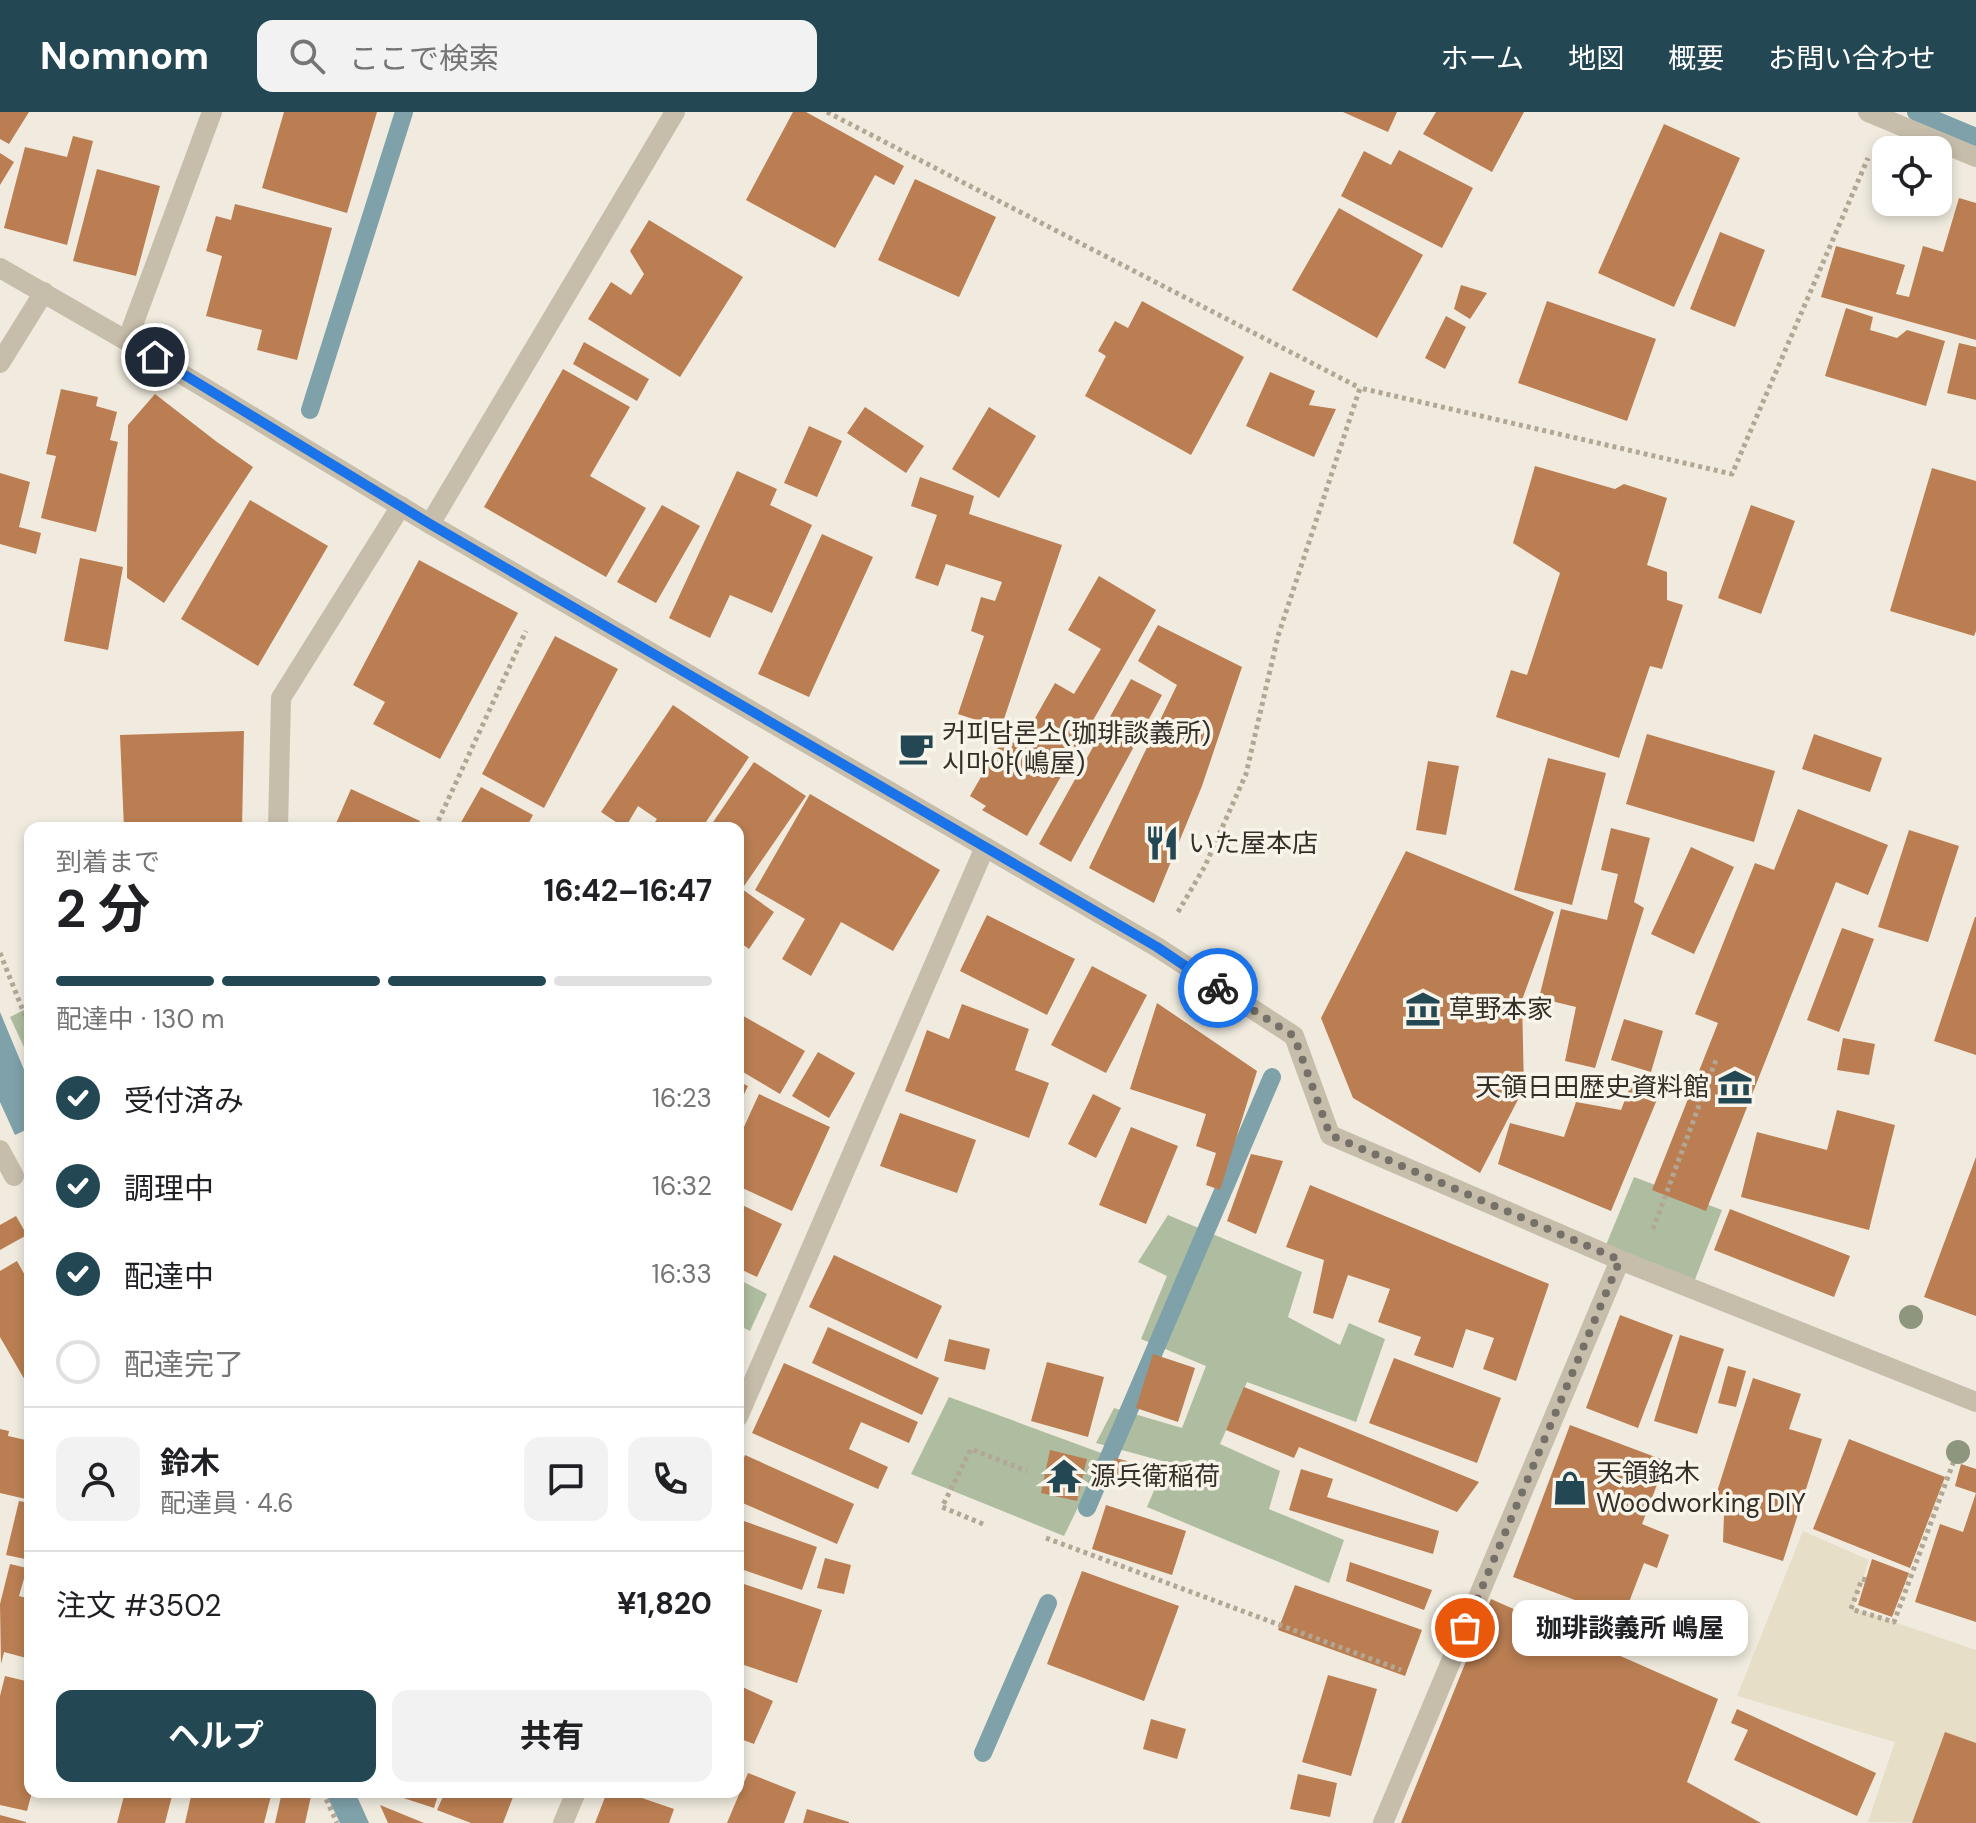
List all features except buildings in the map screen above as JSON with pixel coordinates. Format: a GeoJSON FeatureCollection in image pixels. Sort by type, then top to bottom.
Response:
{"type":"FeatureCollection","features":[{"type":"Feature","properties":{"kind":"street"},"geometry":{"type":"LineString","coordinates":[[127,341],[212,112]]}},
{"type":"Feature","properties":{"kind":"street"},"geometry":{"type":"LineString","coordinates":[[430,524],[675,112]]}},
{"type":"Feature","properties":{"kind":"street"},"geometry":{"type":"LineString","coordinates":[[1876,115],[1976,157]]}},
{"type":"Feature","properties":{"kind":"street"},"geometry":{"type":"LineString","coordinates":[[0,268],[430,524],[1157,947],[1294,1036],[1330,1135],[1620,1260],[1976,1402]]}},
{"type":"Feature","properties":{"kind":"street"},"geometry":{"type":"LineString","coordinates":[[0,363],[44,292]]}},
{"type":"Feature","properties":{"kind":"street"},"geometry":{"type":"LineString","coordinates":[[278,822],[281,698],[401,506]]}},
{"type":"Feature","properties":{"kind":"street"},"geometry":{"type":"LineString","coordinates":[[744,1403],[985,847]]}},
{"type":"Feature","properties":{"kind":"street"},"geometry":{"type":"LineString","coordinates":[[0,1150],[14,1176]]}},
{"type":"Feature","properties":{"kind":"street"},"geometry":{"type":"LineString","coordinates":[[1383,1823],[1620,1260]]}},
{"type":"Feature","properties":{"kind":"street"},"geometry":{"type":"LineString","coordinates":[[563,1823],[573,1798]]}},
{"type":"Feature","properties":{"kind":"path"},"geometry":{"type":"LineString","coordinates":[[827,112],[1360,388],[1732,474],[1876,115]]}},
{"type":"Feature","properties":{"kind":"path"},"geometry":{"type":"LineString","coordinates":[[1157,947],[1205,866],[1246,774],[1278,636],[1360,388]]}},
{"type":"Feature","properties":{"kind":"path"},"geometry":{"type":"LineString","coordinates":[[438,822],[545,590]]}},
{"type":"Feature","properties":{"kind":"path"},"geometry":{"type":"LineString","coordinates":[[0,953],[24,1013]]}},
{"type":"Feature","properties":{"kind":"path"},"geometry":{"type":"LineString","coordinates":[[1640,1267],[1716,1060]]}},
{"type":"Feature","properties":{"kind":"path"},"geometry":{"type":"LineString","coordinates":[[1866,1580],[1862,1579],[1851,1609],[1894,1622],[1961,1440]]}},
{"type":"Feature","properties":{"kind":"path"},"geometry":{"type":"LineString","coordinates":[[983,1524],[942,1507],[971,1449],[1027,1471]]}},
{"type":"Feature","properties":{"kind":"path"},"geometry":{"type":"LineString","coordinates":[[1046,1538],[1441,1685]]}},
{"type":"Feature","properties":{"kind":"path"},"geometry":{"type":"LineString","coordinates":[[326,1798],[337,1823]]}},
{"type":"Feature","properties":{"kind":"green space"},"geometry":{"type":"Polygon","coordinates":[[[24,1010],[24,1047],[10,1017],[24,1010]]]}},
{"type":"Feature","properties":{"kind":"green space"},"geometry":{"type":"Polygon","coordinates":[[[1634,1177],[1722,1210],[1694,1282],[1606,1245],[1634,1177]]]}},
{"type":"Feature","properties":{"kind":"green space"},"geometry":{"type":"Polygon","coordinates":[[[1168,1215],[1302,1272],[1288,1317],[1340,1345],[1349,1323],[1385,1339],[1356,1422],[1247,1382],[1220,1444],[1280,1471],[1269,1509],[1344,1540],[1329,1583],[1147,1507],[1166,1462],[1096,1443],[1114,1408],[1182,1428],[1206,1366],[1141,1339],[1167,1276],[1138,1262],[1168,1215]]]}},
{"type":"Feature","properties":{"kind":"green space"},"geometry":{"type":"Polygon","coordinates":[[[744,1282],[767,1294],[750,1331],[744,1328],[744,1282]]]}},
{"type":"Feature","properties":{"kind":"green space"},"geometry":{"type":"Polygon","coordinates":[[[949,1397],[1104,1454],[1064,1536],[911,1474],[949,1397]]]}},
{"type":"Feature","properties":{"kind":"shaded area"},"geometry":{"type":"Polygon","coordinates":[[[1803,1531],[1869,1560],[1853,1608],[1976,1650],[1976,1823],[1868,1822],[1895,1742],[1737,1696],[1803,1531]]]}},
{"type":"Feature","properties":{"kind":"water"},"geometry":{"type":"Polygon","coordinates":[[[0,1012],[24,1070],[24,1131],[15,1135],[0,1102],[0,1012]]]}},
{"type":"Feature","properties":{"kind":"water"},"geometry":{"type":"Polygon","coordinates":[[[328,1798],[358,1798],[369,1823],[340,1823],[328,1798]]]}},
{"type":"Feature","properties":{"kind":"waterway"},"geometry":{"type":"LineString","coordinates":[[310,410],[404,112]]}},
{"type":"Feature","properties":{"kind":"waterway"},"geometry":{"type":"LineString","coordinates":[[1916,112],[1976,137]]}},
{"type":"Feature","properties":{"kind":"waterway"},"geometry":{"type":"LineString","coordinates":[[1087,1508],[1272,1077]]}},
{"type":"Feature","properties":{"kind":"waterway"},"geometry":{"type":"LineString","coordinates":[[983,1753],[1048,1603]]}},
{"type":"Feature","properties":{"kind":"way so far"},"geometry":{"type":"LineString","coordinates":[[1218,988],[1294,1036],[1330,1135],[1620,1260],[1465,1628]]}},
{"type":"Feature","properties":{"kind":"place","name":"커피담론소(珈琲談義所) 시마야(嶋屋)"},"geometry":{"type":"Point","coordinates":[916,748]}},
{"type":"Feature","properties":{"kind":"place","name":"いた屋本店"},"geometry":{"type":"Point","coordinates":[1162,843]}},
{"type":"Feature","properties":{"kind":"place","name":"草野本家"},"geometry":{"type":"Point","coordinates":[1423,1009]}},
{"type":"Feature","properties":{"kind":"place","name":"天領日田歴史資料館"},"geometry":{"type":"Point","coordinates":[1735,1087]}},
{"type":"Feature","properties":{"kind":"place","name":"源兵衛稲荷"},"geometry":{"type":"Point","coordinates":[1064,1476]}},
{"type":"Feature","properties":{"kind":"place","name":"天領銘木 Woodworking DIY"},"geometry":{"type":"Point","coordinates":[1570,1488]}},
{"type":"Feature","properties":{"kind":"place","name":"珈琲談義所 嶋屋"},"geometry":{"type":"Point","coordinates":[1465,1628]}},
{"type":"Feature","properties":{"kind":"route"},"geometry":{"type":"LineString","coordinates":[[155,357],[430,524],[1157,947],[1218,988]]}}]}
